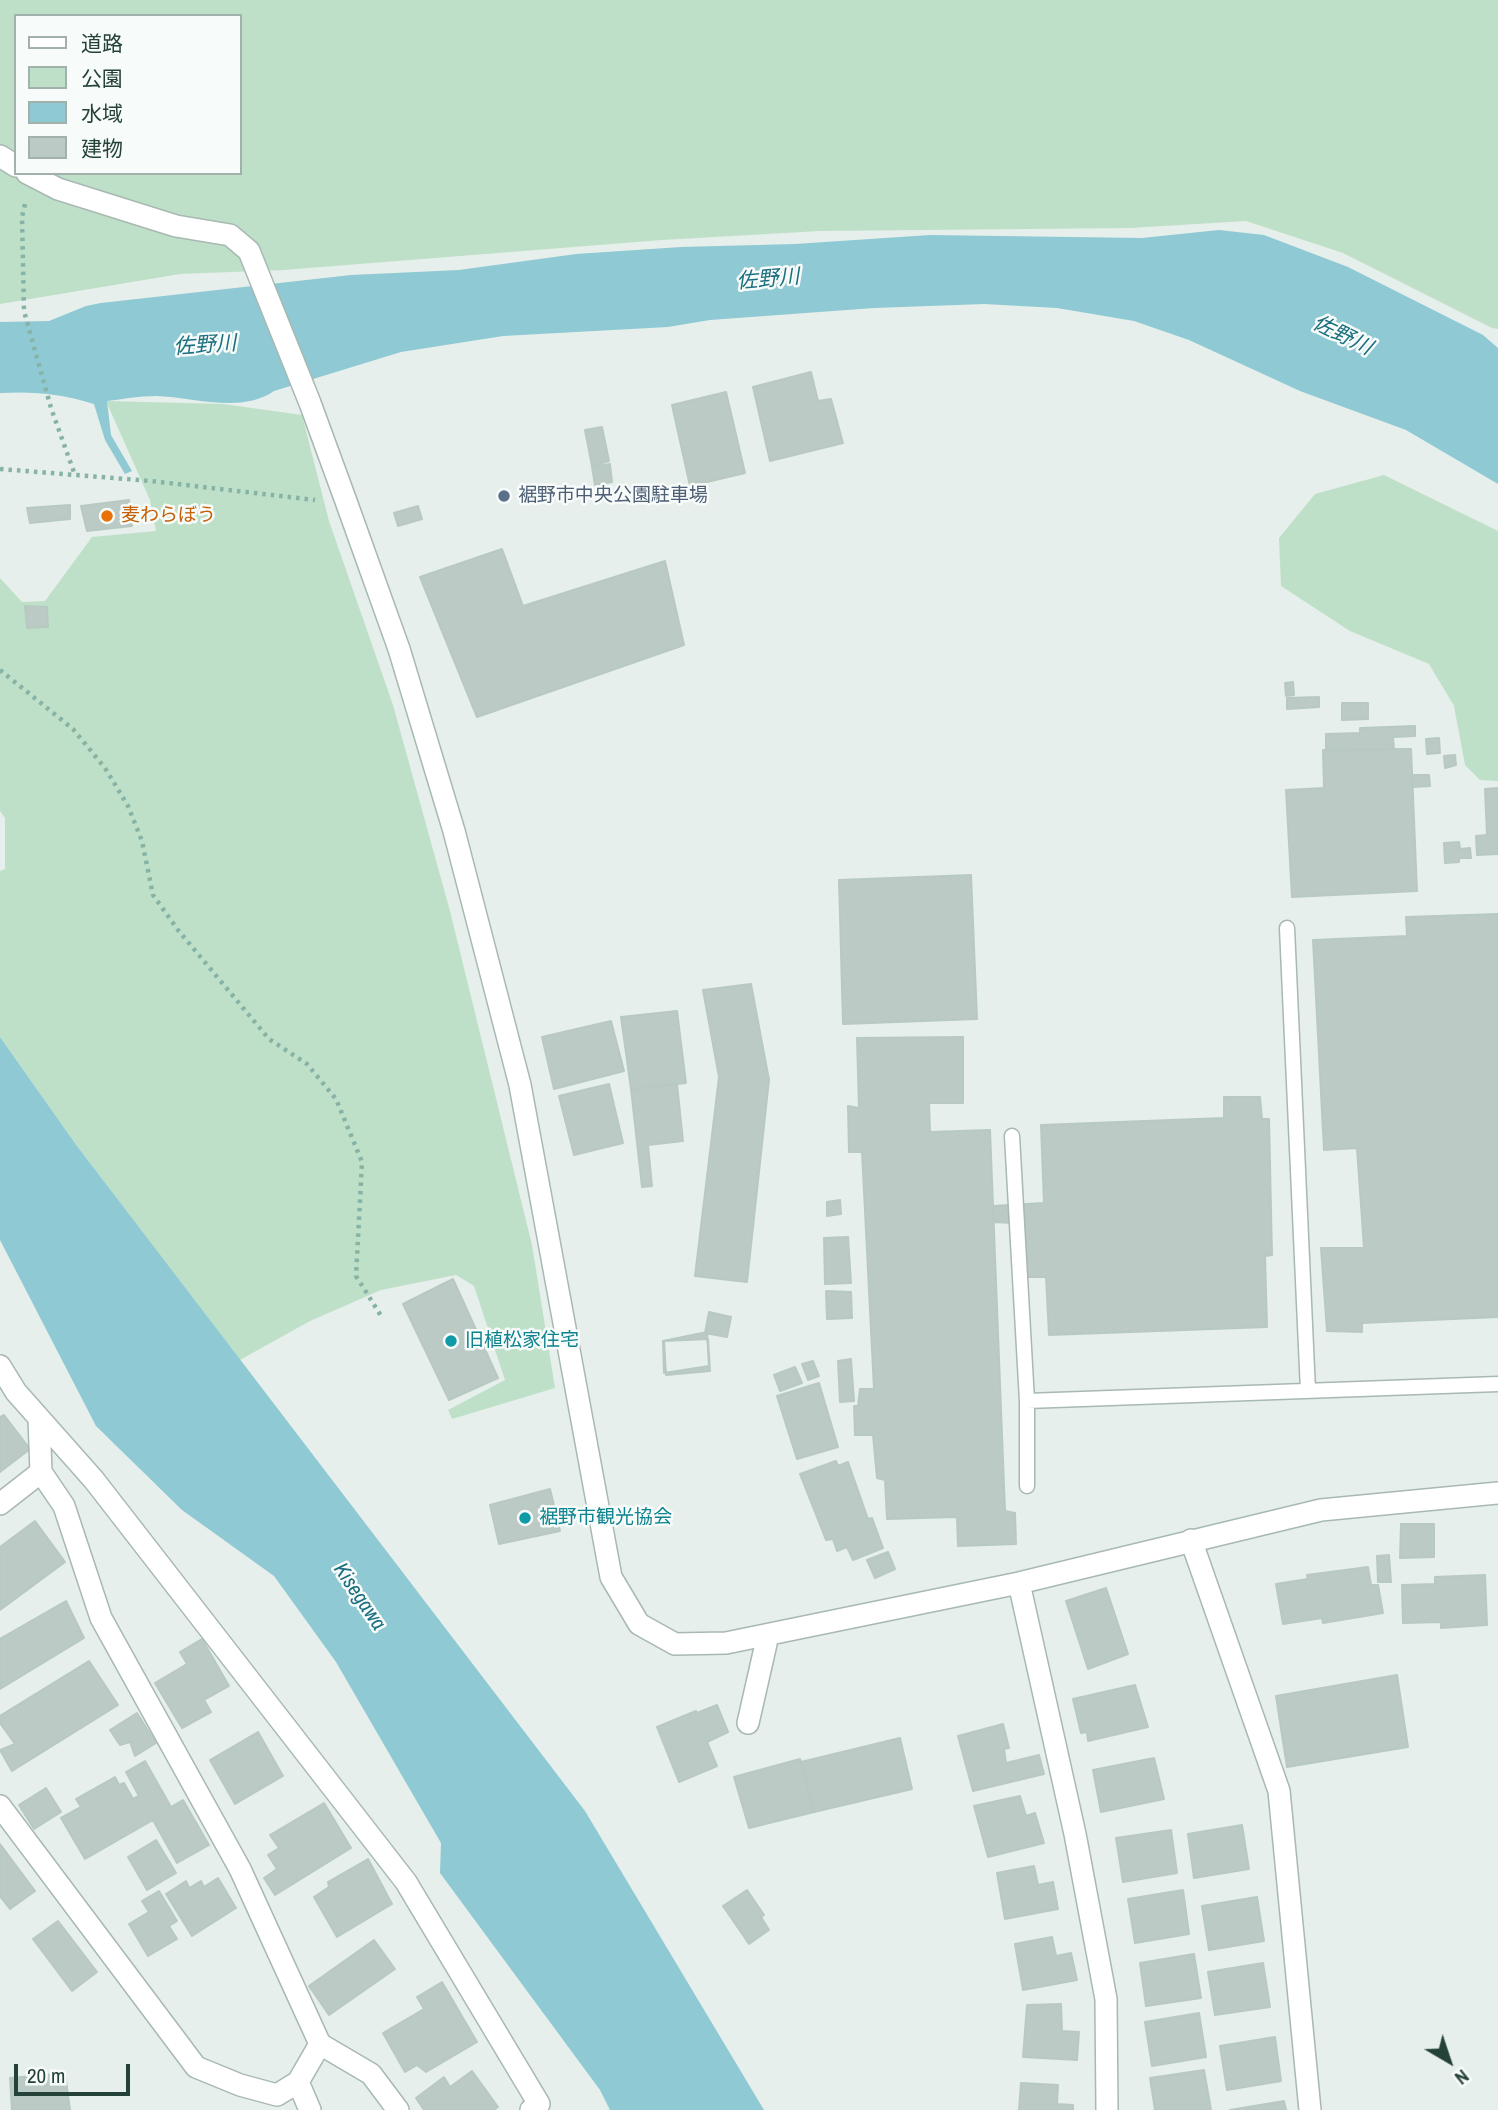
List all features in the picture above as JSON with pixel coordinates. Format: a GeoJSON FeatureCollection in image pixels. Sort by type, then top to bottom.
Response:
{"type":"FeatureCollection","features":[{"type":"Feature","properties":{"kind":"street"},"geometry":{"type":"LineString","coordinates":[[31,175],[58,189],[176,226],[230,235],[249,251],[310,403],[399,649],[454,831],[520,1085],[611,1577],[639,1624],[675,1644],[726,1643],[1019,1583],[1321,1510],[1498,1493]]}},
{"type":"Feature","properties":{"kind":"street"},"geometry":{"type":"LineString","coordinates":[[0,1366],[16,1392],[94,1480],[405,1882],[539,2104],[531,2110]]}},
{"type":"Feature","properties":{"kind":"street"},"geometry":{"type":"LineString","coordinates":[[40,1419],[41,1472],[64,1507],[101,1619],[240,1869],[320,2044],[370,2074],[398,2110]]}},
{"type":"Feature","properties":{"kind":"street"},"geometry":{"type":"LineString","coordinates":[[0,1504],[41,1472]]}},
{"type":"Feature","properties":{"kind":"street"},"geometry":{"type":"LineString","coordinates":[[1191,1540],[1279,1791],[1310,2110]]}},
{"type":"Feature","properties":{"kind":"street"},"geometry":{"type":"LineString","coordinates":[[1019,1583],[1075,1834],[1106,1999],[1107,2110]]}},
{"type":"Feature","properties":{"kind":"street"},"geometry":{"type":"LineString","coordinates":[[748,1723],[768,1635]]}},
{"type":"Feature","properties":{"kind":"street"},"geometry":{"type":"LineString","coordinates":[[0,1806],[196,2067],[240,2085],[277,2095],[298,2082],[320,2044]]}},
{"type":"Feature","properties":{"kind":"street"},"geometry":{"type":"LineString","coordinates":[[298,2082],[310,2110]]}},
{"type":"Feature","properties":{"kind":"lane"},"geometry":{"type":"LineString","coordinates":[[1287,928],[1308,1391]]}},
{"type":"Feature","properties":{"kind":"lane"},"geometry":{"type":"LineString","coordinates":[[1012,1136],[1027,1401],[1027,1486]]}},
{"type":"Feature","properties":{"kind":"lane"},"geometry":{"type":"LineString","coordinates":[[1027,1401],[1498,1384]]}},
{"type":"Feature","properties":{"kind":"path"},"geometry":{"type":"LineString","coordinates":[[25,175],[22,217],[24,311],[51,408],[75,474]]}},
{"type":"Feature","properties":{"kind":"path"},"geometry":{"type":"LineString","coordinates":[[0,469],[75,474],[347,504]]}},
{"type":"Feature","properties":{"kind":"path"},"geometry":{"type":"LineString","coordinates":[[0,670],[73,729],[105,768],[128,806],[142,841],[153,895],[178,930],[270,1039],[307,1064],[336,1099],[362,1162],[356,1276],[383,1319]]}},
{"type":"Feature","properties":{"kind":"green space"},"geometry":{"type":"Polygon","coordinates":[[[0,0],[1498,0],[1498,329],[1343,253],[1246,221],[1131,228],[820,231],[662,240],[284,270],[180,274],[0,304],[0,0]]]}},
{"type":"Feature","properties":{"kind":"green space"},"geometry":{"type":"Polygon","coordinates":[[[106,401],[223,404],[302,415],[329,521],[393,705],[450,911],[532,1245],[555,1388],[452,1419],[448,1410],[505,1380],[474,1286],[456,1275],[381,1290],[310,1321],[240,1360],[77,1146],[0,1037],[0,871],[5,869],[5,818],[0,811],[0,578],[22,602],[45,601],[92,537],[156,531],[150,500],[106,401]]]}},
{"type":"Feature","properties":{"kind":"green space"},"geometry":{"type":"Polygon","coordinates":[[[1384,475],[1498,531],[1498,781],[1480,780],[1465,765],[1454,706],[1429,664],[1350,631],[1281,586],[1279,538],[1315,494],[1384,475]]]}},
{"type":"Feature","properties":{"kind":"water","name":"佐野川"},"geometry":{"type":"Polygon","coordinates":[[[1219,230],[1264,235],[1348,267],[1483,335],[1498,348],[1498,484],[1406,430],[1300,391],[1189,340],[1134,321],[1057,308],[984,304],[874,308],[710,320],[668,327],[503,336],[401,352],[274,391],[247,402],[156,396],[107,401],[111,435],[132,471],[125,474],[105,440],[94,404],[48,394],[0,393],[0,322],[49,321],[101,303],[351,275],[459,270],[576,254],[681,247],[795,244],[930,235],[1142,238],[1219,230]]]}},
{"type":"Feature","properties":{"kind":"water","name":"Kisegawa"},"geometry":{"type":"Polygon","coordinates":[[[0,1037],[77,1146],[585,1811],[764,2110],[610,2110],[600,2090],[440,1873],[441,1843],[336,1662],[274,1576],[182,1510],[96,1426],[0,1240],[0,1037]]]}},
{"type":"Feature","properties":{"kind":"building"},"geometry":{"type":"Polygon","coordinates":[[[811,372],[818,401],[831,399],[843,443],[770,461],[753,387],[811,372]]]}},
{"type":"Feature","properties":{"kind":"building"},"geometry":{"type":"Polygon","coordinates":[[[726,392],[745,473],[690,486],[672,405],[726,392]]]}},
{"type":"Feature","properties":{"kind":"building"},"geometry":{"type":"Polygon","coordinates":[[[602,427],[609,461],[592,466],[585,430],[602,427]]]}},
{"type":"Feature","properties":{"kind":"building"},"geometry":{"type":"Polygon","coordinates":[[[610,464],[612,482],[595,485],[592,467],[610,464]]]}},
{"type":"Feature","properties":{"kind":"building","name":"麦わらぼう"},"geometry":{"type":"Polygon","coordinates":[[[129,500],[132,526],[87,531],[81,506],[129,500]]]}},
{"type":"Feature","properties":{"kind":"building"},"geometry":{"type":"Polygon","coordinates":[[[70,505],[70,519],[30,523],[27,508],[70,505]]]}},
{"type":"Feature","properties":{"kind":"building"},"geometry":{"type":"Polygon","coordinates":[[[418,506],[422,519],[398,526],[394,513],[418,506]]]}},
{"type":"Feature","properties":{"kind":"building"},"geometry":{"type":"Polygon","coordinates":[[[502,549],[523,606],[665,561],[684,645],[477,717],[420,577],[502,549]]]}},
{"type":"Feature","properties":{"kind":"building"},"geometry":{"type":"Polygon","coordinates":[[[25,606],[47,607],[48,627],[27,628],[25,606]]]}},
{"type":"Feature","properties":{"kind":"building"},"geometry":{"type":"Polygon","coordinates":[[[1293,682],[1294,695],[1286,696],[1285,683],[1293,682]]]}},
{"type":"Feature","properties":{"kind":"building"},"geometry":{"type":"Polygon","coordinates":[[[1319,697],[1319,707],[1287,709],[1287,698],[1319,697]]]}},
{"type":"Feature","properties":{"kind":"building"},"geometry":{"type":"Polygon","coordinates":[[[1342,703],[1368,703],[1368,719],[1342,720],[1342,703]]]}},
{"type":"Feature","properties":{"kind":"building"},"geometry":{"type":"Polygon","coordinates":[[[1415,726],[1415,736],[1393,737],[1394,749],[1326,751],[1326,734],[1360,733],[1360,728],[1415,726]]]}},
{"type":"Feature","properties":{"kind":"building"},"geometry":{"type":"Polygon","coordinates":[[[1439,738],[1440,753],[1427,754],[1426,739],[1439,738]]]}},
{"type":"Feature","properties":{"kind":"building"},"geometry":{"type":"Polygon","coordinates":[[[1411,749],[1417,891],[1292,897],[1286,790],[1324,788],[1323,750],[1411,749]]]}},
{"type":"Feature","properties":{"kind":"building"},"geometry":{"type":"Polygon","coordinates":[[[1455,755],[1456,765],[1445,768],[1444,756],[1455,755]]]}},
{"type":"Feature","properties":{"kind":"building"},"geometry":{"type":"Polygon","coordinates":[[[1412,775],[1429,775],[1430,786],[1413,787],[1412,775]]]}},
{"type":"Feature","properties":{"kind":"building"},"geometry":{"type":"Polygon","coordinates":[[[1498,788],[1498,854],[1477,855],[1476,836],[1487,835],[1485,789],[1498,788]]]}},
{"type":"Feature","properties":{"kind":"building"},"geometry":{"type":"Polygon","coordinates":[[[1459,842],[1460,849],[1470,848],[1471,858],[1459,858],[1459,862],[1445,863],[1444,843],[1459,842]]]}},
{"type":"Feature","properties":{"kind":"building"},"geometry":{"type":"Polygon","coordinates":[[[971,875],[977,1019],[843,1024],[839,880],[971,875]]]}},
{"type":"Feature","properties":{"kind":"building"},"geometry":{"type":"Polygon","coordinates":[[[1498,914],[1498,1317],[1362,1323],[1362,1332],[1327,1331],[1321,1248],[1364,1248],[1357,1148],[1324,1150],[1313,940],[1407,936],[1406,917],[1498,914]]]}},
{"type":"Feature","properties":{"kind":"building"},"geometry":{"type":"Polygon","coordinates":[[[751,984],[769,1080],[747,1282],[695,1276],[719,1077],[703,990],[751,984]]]}},
{"type":"Feature","properties":{"kind":"building"},"geometry":{"type":"Polygon","coordinates":[[[677,1011],[686,1083],[631,1089],[621,1017],[677,1011]]]}},
{"type":"Feature","properties":{"kind":"building"},"geometry":{"type":"Polygon","coordinates":[[[611,1021],[624,1071],[554,1089],[542,1037],[611,1021]]]}},
{"type":"Feature","properties":{"kind":"building"},"geometry":{"type":"Polygon","coordinates":[[[963,1037],[963,1103],[929,1103],[930,1132],[990,1130],[1005,1511],[1015,1513],[1016,1544],[958,1546],[957,1517],[887,1519],[885,1480],[877,1478],[873,1435],[855,1435],[854,1406],[858,1406],[860,1389],[874,1389],[862,1152],[849,1152],[848,1106],[859,1108],[857,1038],[963,1037]]]}},
{"type":"Feature","properties":{"kind":"building"},"geometry":{"type":"Polygon","coordinates":[[[609,1084],[623,1143],[574,1155],[559,1096],[609,1084]]]}},
{"type":"Feature","properties":{"kind":"building"},"geometry":{"type":"Polygon","coordinates":[[[677,1084],[683,1141],[648,1145],[652,1186],[642,1187],[631,1089],[677,1084]]]}},
{"type":"Feature","properties":{"kind":"building"},"geometry":{"type":"Polygon","coordinates":[[[1224,1097],[1260,1097],[1262,1119],[1269,1119],[1272,1255],[1265,1256],[1267,1327],[1049,1335],[1046,1277],[1017,1277],[1014,1223],[994,1222],[993,1206],[1044,1203],[1041,1125],[1224,1118],[1224,1097]]]}},
{"type":"Feature","properties":{"kind":"building"},"geometry":{"type":"Polygon","coordinates":[[[840,1200],[841,1214],[827,1216],[827,1202],[840,1200]]]}},
{"type":"Feature","properties":{"kind":"building"},"geometry":{"type":"Polygon","coordinates":[[[848,1237],[851,1283],[825,1284],[824,1238],[848,1237]]]}},
{"type":"Feature","properties":{"kind":"building","name":"旧植松家住宅"},"geometry":{"type":"Polygon","coordinates":[[[453,1279],[498,1378],[449,1400],[403,1304],[453,1279]]]}},
{"type":"Feature","properties":{"kind":"building"},"geometry":{"type":"Polygon","coordinates":[[[826,1291],[851,1292],[852,1318],[827,1319],[826,1291]]]}},
{"type":"Feature","properties":{"kind":"building"},"geometry":{"type":"Polygon","coordinates":[[[709,1312],[731,1317],[727,1337],[705,1333],[709,1312]]]}},
{"type":"Feature","properties":{"kind":"building"},"geometry":{"type":"Polygon","coordinates":[[[707,1332],[709,1366],[664,1373],[663,1341],[707,1332]]]}},
{"type":"Feature","properties":{"kind":"building"},"geometry":{"type":"Polygon","coordinates":[[[708,1339],[710,1371],[666,1375],[664,1341],[708,1339]]]}},
{"type":"Feature","properties":{"kind":"building"},"geometry":{"type":"Polygon","coordinates":[[[851,1359],[854,1401],[840,1402],[838,1361],[851,1359]]]}},
{"type":"Feature","properties":{"kind":"building"},"geometry":{"type":"Polygon","coordinates":[[[813,1361],[819,1376],[808,1380],[802,1364],[813,1361]]]}},
{"type":"Feature","properties":{"kind":"building"},"geometry":{"type":"Polygon","coordinates":[[[795,1367],[802,1383],[780,1391],[774,1375],[795,1367]]]}},
{"type":"Feature","properties":{"kind":"building"},"geometry":{"type":"Polygon","coordinates":[[[819,1383],[838,1447],[797,1459],[777,1396],[819,1383]]]}},
{"type":"Feature","properties":{"kind":"building"},"geometry":{"type":"Polygon","coordinates":[[[4,1415],[30,1449],[0,1472],[0,1417],[4,1415]]]}},
{"type":"Feature","properties":{"kind":"building"},"geometry":{"type":"Polygon","coordinates":[[[836,1461],[838,1466],[848,1462],[868,1519],[872,1518],[883,1548],[853,1560],[847,1547],[837,1551],[833,1539],[826,1540],[800,1474],[836,1461]]]}},
{"type":"Feature","properties":{"kind":"building","name":"裾野市観光協会"},"geometry":{"type":"Polygon","coordinates":[[[550,1489],[560,1531],[499,1544],[490,1505],[550,1489]]]}},
{"type":"Feature","properties":{"kind":"building"},"geometry":{"type":"Polygon","coordinates":[[[35,1521],[65,1562],[0,1610],[0,1547],[35,1521]]]}},
{"type":"Feature","properties":{"kind":"building"},"geometry":{"type":"Polygon","coordinates":[[[1401,1524],[1434,1524],[1434,1557],[1400,1558],[1401,1524]]]}},
{"type":"Feature","properties":{"kind":"building"},"geometry":{"type":"Polygon","coordinates":[[[888,1552],[895,1569],[875,1578],[867,1560],[888,1552]]]}},
{"type":"Feature","properties":{"kind":"building"},"geometry":{"type":"Polygon","coordinates":[[[1389,1555],[1391,1582],[1378,1582],[1377,1556],[1389,1555]]]}},
{"type":"Feature","properties":{"kind":"building"},"geometry":{"type":"Polygon","coordinates":[[[1368,1567],[1371,1585],[1378,1585],[1383,1613],[1323,1623],[1322,1618],[1283,1624],[1276,1584],[1308,1579],[1307,1575],[1368,1567]]]}},
{"type":"Feature","properties":{"kind":"building"},"geometry":{"type":"Polygon","coordinates":[[[1485,1575],[1487,1625],[1441,1628],[1441,1622],[1403,1623],[1402,1585],[1435,1584],[1435,1577],[1485,1575]]]}},
{"type":"Feature","properties":{"kind":"building"},"geometry":{"type":"Polygon","coordinates":[[[1106,1588],[1128,1654],[1088,1669],[1066,1601],[1106,1588]]]}},
{"type":"Feature","properties":{"kind":"building"},"geometry":{"type":"Polygon","coordinates":[[[66,1601],[84,1638],[0,1689],[0,1639],[66,1601]]]}},
{"type":"Feature","properties":{"kind":"building"},"geometry":{"type":"Polygon","coordinates":[[[202,1639],[229,1686],[204,1700],[211,1712],[182,1728],[155,1683],[187,1664],[180,1652],[202,1639]]]}},
{"type":"Feature","properties":{"kind":"building"},"geometry":{"type":"Polygon","coordinates":[[[89,1661],[118,1705],[12,1771],[0,1750],[15,1744],[0,1723],[0,1716],[89,1661]]]}},
{"type":"Feature","properties":{"kind":"building"},"geometry":{"type":"Polygon","coordinates":[[[1397,1675],[1408,1747],[1287,1767],[1276,1696],[1397,1675]]]}},
{"type":"Feature","properties":{"kind":"building"},"geometry":{"type":"Polygon","coordinates":[[[1135,1685],[1148,1727],[1088,1741],[1087,1732],[1081,1733],[1073,1699],[1135,1685]]]}},
{"type":"Feature","properties":{"kind":"building"},"geometry":{"type":"Polygon","coordinates":[[[717,1705],[728,1732],[707,1742],[717,1766],[679,1782],[657,1727],[717,1705]]]}},
{"type":"Feature","properties":{"kind":"building"},"geometry":{"type":"Polygon","coordinates":[[[137,1713],[156,1743],[135,1756],[130,1742],[120,1745],[110,1730],[137,1713]]]}},
{"type":"Feature","properties":{"kind":"building"},"geometry":{"type":"Polygon","coordinates":[[[1003,1724],[1009,1748],[1004,1749],[1006,1763],[1039,1755],[1044,1774],[973,1791],[958,1736],[1003,1724]]]}},
{"type":"Feature","properties":{"kind":"building"},"geometry":{"type":"Polygon","coordinates":[[[258,1732],[283,1776],[235,1804],[210,1760],[258,1732]]]}},
{"type":"Feature","properties":{"kind":"building"},"geometry":{"type":"Polygon","coordinates":[[[900,1738],[912,1789],[814,1812],[801,1762],[900,1738]]]}},
{"type":"Feature","properties":{"kind":"building"},"geometry":{"type":"Polygon","coordinates":[[[1154,1758],[1164,1799],[1101,1812],[1093,1770],[1154,1758]]]}},
{"type":"Feature","properties":{"kind":"building"},"geometry":{"type":"Polygon","coordinates":[[[800,1759],[814,1812],[749,1828],[734,1777],[800,1759]]]}},
{"type":"Feature","properties":{"kind":"building"},"geometry":{"type":"Polygon","coordinates":[[[145,1761],[171,1807],[183,1800],[209,1845],[177,1863],[153,1820],[85,1859],[61,1818],[81,1807],[76,1799],[115,1777],[119,1785],[124,1783],[133,1799],[139,1796],[126,1772],[145,1761]]]}},
{"type":"Feature","properties":{"kind":"building"},"geometry":{"type":"Polygon","coordinates":[[[46,1788],[61,1812],[34,1829],[19,1805],[46,1788]]]}},
{"type":"Feature","properties":{"kind":"building"},"geometry":{"type":"Polygon","coordinates":[[[1020,1796],[1026,1816],[1035,1813],[1044,1843],[988,1857],[974,1806],[1020,1796]]]}},
{"type":"Feature","properties":{"kind":"building"},"geometry":{"type":"Polygon","coordinates":[[[324,1803],[351,1848],[275,1895],[264,1878],[277,1869],[268,1855],[279,1848],[270,1835],[324,1803]]]}},
{"type":"Feature","properties":{"kind":"building"},"geometry":{"type":"Polygon","coordinates":[[[1242,1825],[1249,1869],[1194,1878],[1188,1834],[1242,1825]]]}},
{"type":"Feature","properties":{"kind":"building"},"geometry":{"type":"Polygon","coordinates":[[[1171,1830],[1177,1873],[1123,1882],[1116,1838],[1171,1830]]]}},
{"type":"Feature","properties":{"kind":"building"},"geometry":{"type":"Polygon","coordinates":[[[156,1840],[176,1873],[147,1890],[128,1857],[156,1840]]]}},
{"type":"Feature","properties":{"kind":"building"},"geometry":{"type":"Polygon","coordinates":[[[0,1844],[35,1891],[10,1909],[0,1896],[0,1844]]]}},
{"type":"Feature","properties":{"kind":"building"},"geometry":{"type":"Polygon","coordinates":[[[368,1859],[392,1904],[337,1937],[314,1897],[329,1887],[328,1882],[368,1859]]]}},
{"type":"Feature","properties":{"kind":"building"},"geometry":{"type":"Polygon","coordinates":[[[1034,1866],[1038,1885],[1053,1882],[1058,1909],[1005,1919],[997,1873],[1034,1866]]]}},
{"type":"Feature","properties":{"kind":"building"},"geometry":{"type":"Polygon","coordinates":[[[218,1878],[236,1908],[192,1936],[166,1894],[186,1881],[189,1888],[201,1881],[204,1887],[218,1878]]]}},
{"type":"Feature","properties":{"kind":"building"},"geometry":{"type":"Polygon","coordinates":[[[747,1890],[764,1915],[761,1917],[769,1930],[749,1944],[723,1906],[747,1890]]]}},
{"type":"Feature","properties":{"kind":"building"},"geometry":{"type":"Polygon","coordinates":[[[1183,1890],[1189,1934],[1135,1943],[1128,1899],[1183,1890]]]}},
{"type":"Feature","properties":{"kind":"building"},"geometry":{"type":"Polygon","coordinates":[[[159,1891],[177,1921],[169,1926],[177,1939],[148,1956],[129,1924],[149,1912],[142,1901],[159,1891]]]}},
{"type":"Feature","properties":{"kind":"building"},"geometry":{"type":"Polygon","coordinates":[[[1257,1897],[1264,1941],[1209,1950],[1202,1906],[1257,1897]]]}},
{"type":"Feature","properties":{"kind":"building"},"geometry":{"type":"Polygon","coordinates":[[[58,1921],[97,1972],[72,1991],[33,1939],[58,1921]]]}},
{"type":"Feature","properties":{"kind":"building"},"geometry":{"type":"Polygon","coordinates":[[[1052,1937],[1056,1956],[1071,1953],[1077,1980],[1023,1990],[1015,1944],[1052,1937]]]}},
{"type":"Feature","properties":{"kind":"building"},"geometry":{"type":"Polygon","coordinates":[[[374,1940],[395,1969],[329,2015],[309,1986],[374,1940]]]}},
{"type":"Feature","properties":{"kind":"building"},"geometry":{"type":"Polygon","coordinates":[[[1194,1954],[1201,1998],[1146,2006],[1140,1963],[1194,1954]]]}},
{"type":"Feature","properties":{"kind":"building"},"geometry":{"type":"Polygon","coordinates":[[[1263,1963],[1270,2007],[1215,2015],[1208,1972],[1263,1963]]]}},
{"type":"Feature","properties":{"kind":"building"},"geometry":{"type":"Polygon","coordinates":[[[442,1982],[477,2042],[426,2072],[417,2065],[405,2072],[383,2033],[424,2009],[417,1997],[442,1982]]]}},
{"type":"Feature","properties":{"kind":"building"},"geometry":{"type":"Polygon","coordinates":[[[1061,2004],[1062,2031],[1079,2032],[1077,2060],[1023,2057],[1027,2005],[1061,2004]]]}},
{"type":"Feature","properties":{"kind":"building"},"geometry":{"type":"Polygon","coordinates":[[[1199,2013],[1206,2057],[1152,2066],[1145,2022],[1199,2013]]]}},
{"type":"Feature","properties":{"kind":"building"},"geometry":{"type":"Polygon","coordinates":[[[1275,2037],[1281,2081],[1227,2090],[1220,2046],[1275,2037]]]}},
{"type":"Feature","properties":{"kind":"building"},"geometry":{"type":"Polygon","coordinates":[[[1204,2070],[1211,2110],[1155,2110],[1150,2078],[1204,2070]]]}},
{"type":"Feature","properties":{"kind":"building"},"geometry":{"type":"Polygon","coordinates":[[[472,2071],[498,2107],[494,2110],[424,2110],[416,2098],[444,2077],[450,2087],[472,2071]]]}},
{"type":"Feature","properties":{"kind":"building"},"geometry":{"type":"Polygon","coordinates":[[[65,2073],[70,2110],[12,2110],[10,2078],[65,2073]]]}},
{"type":"Feature","properties":{"kind":"building"},"geometry":{"type":"Polygon","coordinates":[[[1021,2083],[1058,2085],[1057,2104],[1073,2105],[1073,2110],[1019,2110],[1021,2083]]]}},
{"type":"Feature","properties":{"kind":"building"},"geometry":{"type":"Polygon","coordinates":[[[1284,2101],[1286,2110],[1230,2110],[1284,2101]]]}},
{"type":"Feature","properties":{"kind":"place","name":"裾野市中央公園駐車場"},"geometry":{"type":"Point","coordinates":[504,496]}},
{"type":"Feature","properties":{"kind":"place","name":"麦わらぼう"},"geometry":{"type":"Point","coordinates":[107,516]}},
{"type":"Feature","properties":{"kind":"place","name":"旧植松家住宅"},"geometry":{"type":"Point","coordinates":[451,1341]}},
{"type":"Feature","properties":{"kind":"place","name":"裾野市観光協会"},"geometry":{"type":"Point","coordinates":[525,1518]}}]}
